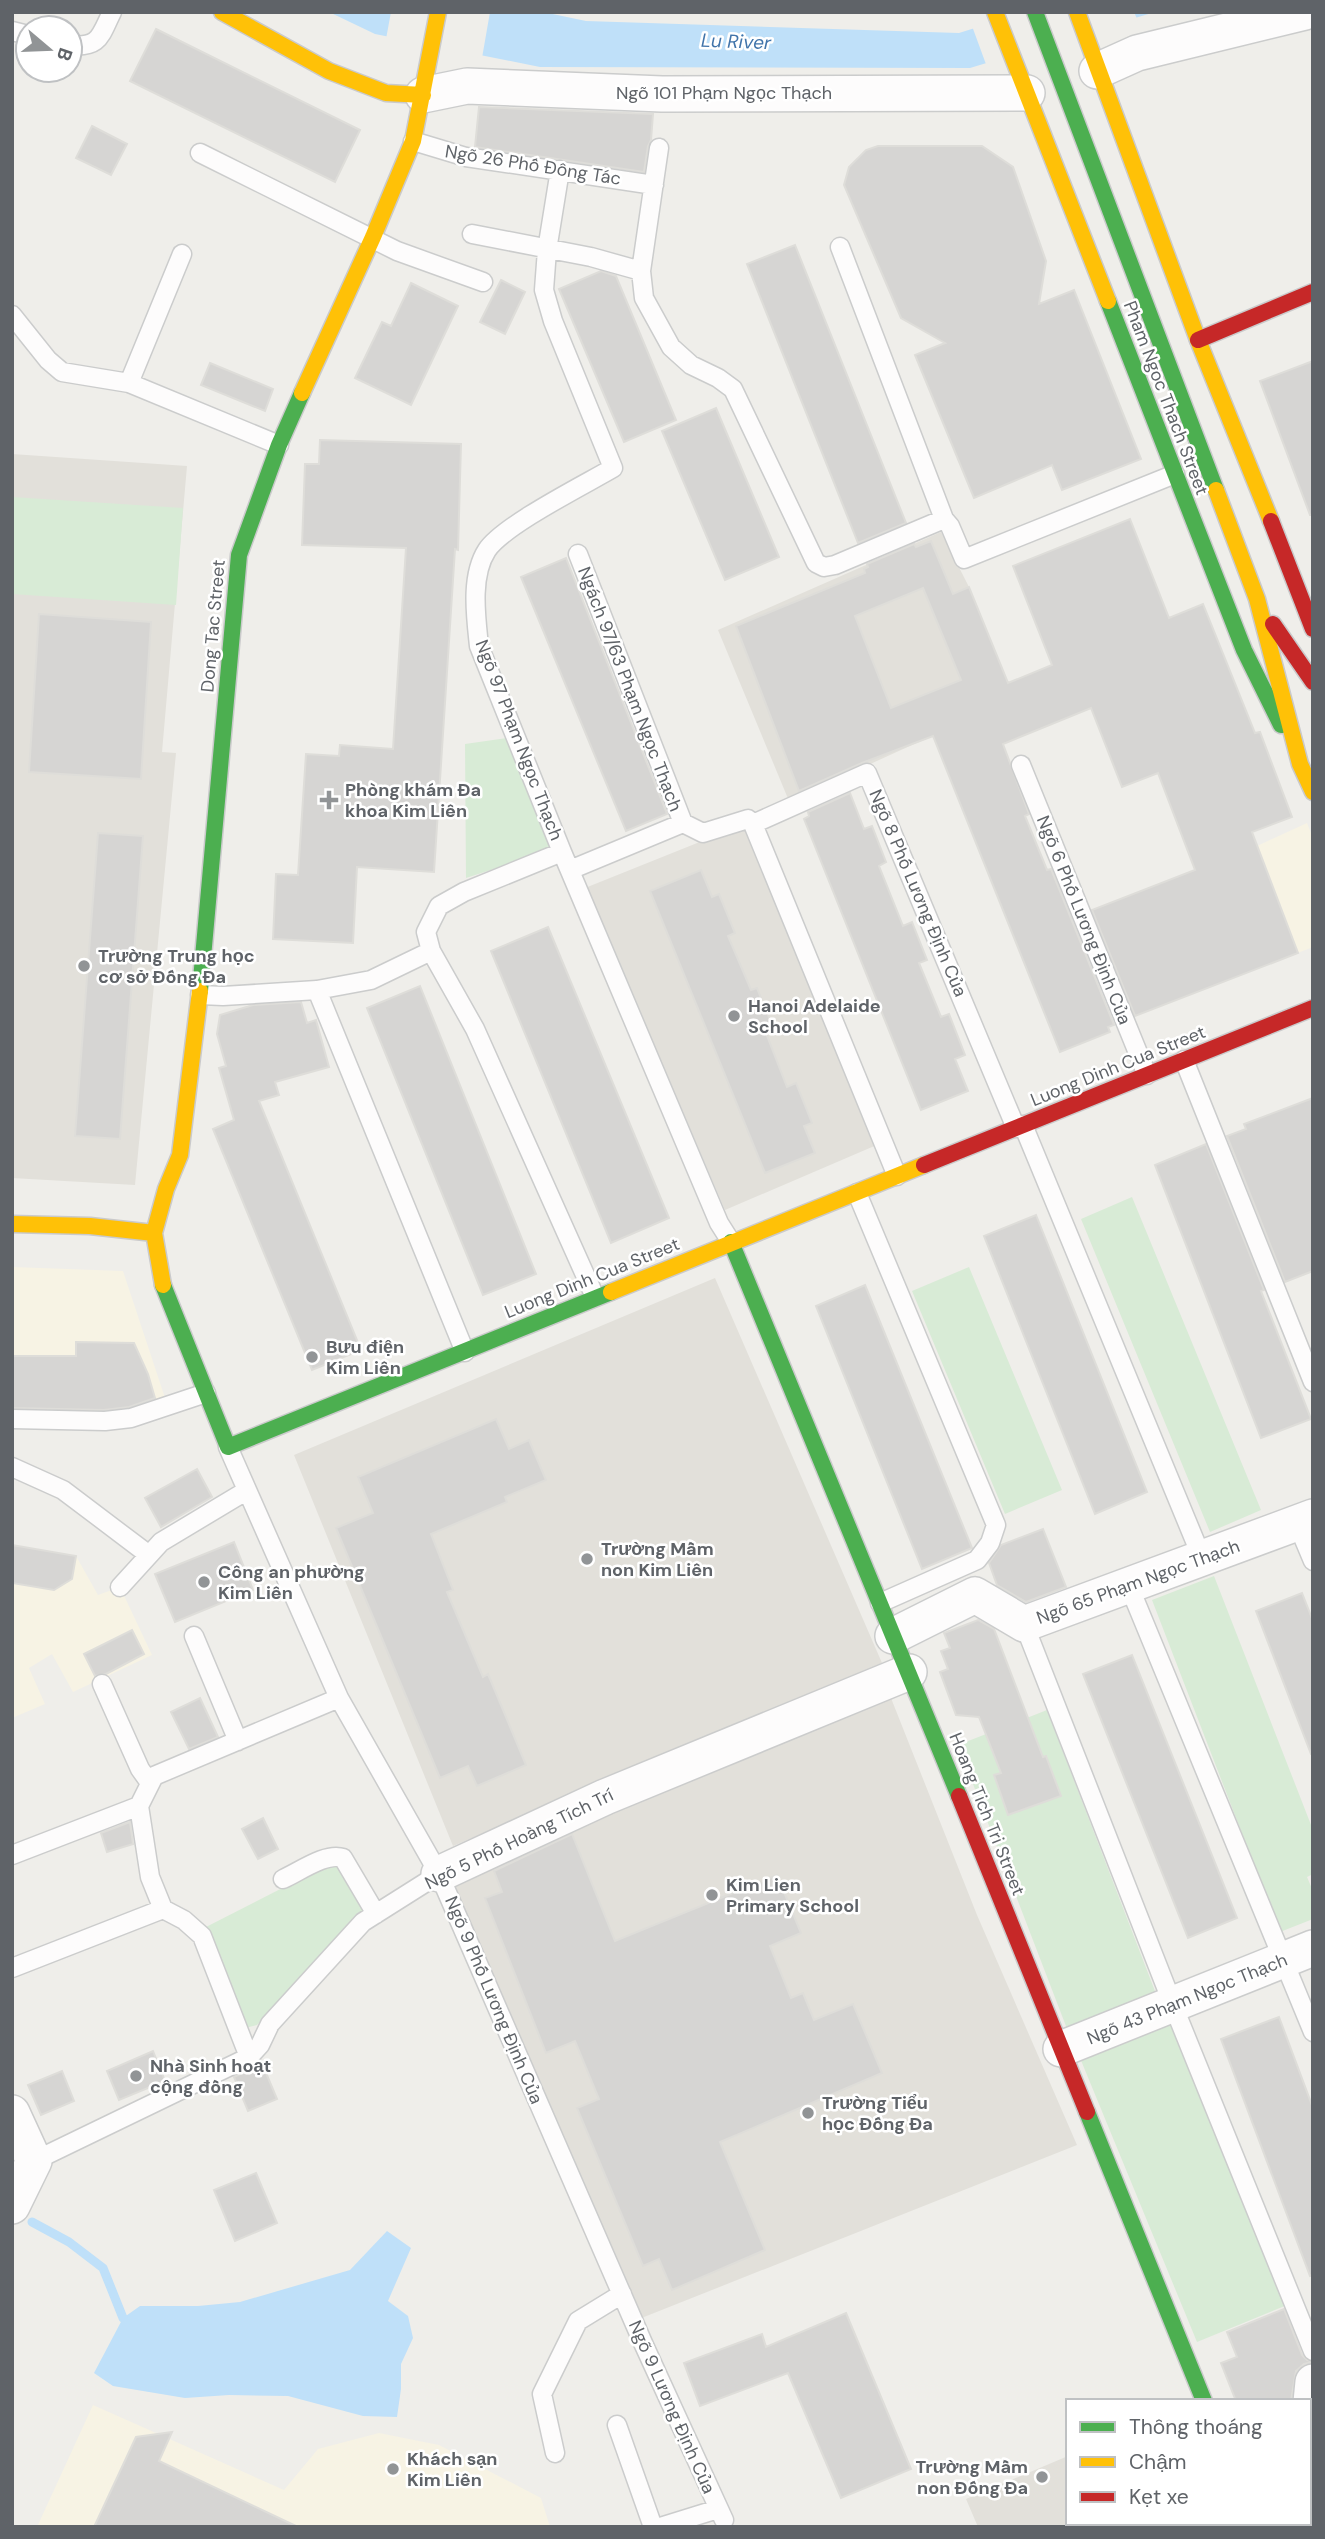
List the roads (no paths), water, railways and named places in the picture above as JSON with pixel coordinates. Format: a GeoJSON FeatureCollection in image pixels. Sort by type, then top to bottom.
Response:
{"type":"FeatureCollection","features":[{"type":"Feature","properties":{"kind":"street"},"geometry":{"type":"LineString","coordinates":[[222,12],[329,71],[386,93],[426,79]]}},
{"type":"Feature","properties":{"kind":"street","name":"Dong Tac Street"},"geometry":{"type":"LineString","coordinates":[[154,1233],[166,1189],[180,1155],[200,995],[239,555],[279,445],[373,237],[413,141],[438,12]]}},
{"type":"Feature","properties":{"kind":"street","name":"Pham Ngoc Thach Street"},"geometry":{"type":"LineString","coordinates":[[995,12],[1023,84],[1038,144],[1175,474],[1244,650],[1313,792]]}},
{"type":"Feature","properties":{"kind":"street"},"geometry":{"type":"LineString","coordinates":[[1035,12],[1256,599],[1300,764]]}},
{"type":"Feature","properties":{"kind":"street"},"geometry":{"type":"LineString","coordinates":[[1077,12],[1198,340],[1313,629]]}},
{"type":"Feature","properties":{"kind":"street"},"geometry":{"type":"LineString","coordinates":[[1097,71],[1137,53],[1305,12]]}},
{"type":"Feature","properties":{"kind":"street","name":"Ngõ 101 Phạm Ngọc Thạch"},"geometry":{"type":"LineString","coordinates":[[426,79],[467,86],[662,94],[1023,84]]}},
{"type":"Feature","properties":{"kind":"street"},"geometry":{"type":"LineString","coordinates":[[1198,340],[1313,292]]}},
{"type":"Feature","properties":{"kind":"street"},"geometry":{"type":"LineString","coordinates":[[1256,599],[1313,682]]}},
{"type":"Feature","properties":{"kind":"street","name":"Luong Dinh Cua Street"},"geometry":{"type":"LineString","coordinates":[[228,1447],[1313,1008]]}},
{"type":"Feature","properties":{"kind":"street"},"geometry":{"type":"LineString","coordinates":[[12,1224],[90,1226],[154,1233],[164,1288],[228,1447]]}},
{"type":"Feature","properties":{"kind":"street","name":"Hoang Tich Tri Street"},"geometry":{"type":"LineString","coordinates":[[731,1242],[909,1672],[1203,2399]]}},
{"type":"Feature","properties":{"kind":"street","name":"Ngõ 65 Phạm Ngọc Thạch"},"geometry":{"type":"LineString","coordinates":[[893,1636],[975,1595],[1024,1624],[1305,1520]]}},
{"type":"Feature","properties":{"kind":"street","name":"Ngõ 5 Phố Hoàng Tích Trí"},"geometry":{"type":"LineString","coordinates":[[439,1874],[605,1797],[909,1672]]}},
{"type":"Feature","properties":{"kind":"street","name":"Ngõ 43 Phạm Ngọc Thạch"},"geometry":{"type":"LineString","coordinates":[[1061,2049],[1298,1954]]}},
{"type":"Feature","properties":{"kind":"street"},"geometry":{"type":"LineString","coordinates":[[12,2113],[34,2161],[12,2206]]}},
{"type":"Feature","properties":{"kind":"street"},"geometry":{"type":"LineString","coordinates":[[1311,2402],[1313,2382]]}},
{"type":"Feature","properties":{"kind":"lane"},"geometry":{"type":"LineString","coordinates":[[84,47],[99,40],[111,12]]}},
{"type":"Feature","properties":{"kind":"lane","name":"Ngõ 26 Phố Đông Tác"},"geometry":{"type":"LineString","coordinates":[[413,141],[466,157],[654,185]]}},
{"type":"Feature","properties":{"kind":"lane"},"geometry":{"type":"LineString","coordinates":[[659,148],[641,271],[644,299],[671,348],[691,365],[718,378],[733,389],[816,563],[824,566],[835,565],[944,519]]}},
{"type":"Feature","properties":{"kind":"lane"},"geometry":{"type":"LineString","coordinates":[[200,153],[397,251],[483,282]]}},
{"type":"Feature","properties":{"kind":"lane"},"geometry":{"type":"LineString","coordinates":[[547,250],[560,170]]}},
{"type":"Feature","properties":{"kind":"lane"},"geometry":{"type":"LineString","coordinates":[[472,234],[591,257],[641,271]]}},
{"type":"Feature","properties":{"kind":"lane"},"geometry":{"type":"LineString","coordinates":[[840,247],[944,519],[950,526],[964,559],[1175,474]]}},
{"type":"Feature","properties":{"kind":"lane","name":"Ngõ 97 Phạm Ngọc Thạch"},"geometry":{"type":"LineString","coordinates":[[547,250],[544,290],[553,321],[613,468],[504,533],[486,551],[477,580],[474,606],[479,646],[562,852],[719,1223],[731,1242]]}},
{"type":"Feature","properties":{"kind":"lane"},"geometry":{"type":"LineString","coordinates":[[129,383],[182,254]]}},
{"type":"Feature","properties":{"kind":"lane"},"geometry":{"type":"LineString","coordinates":[[12,315],[48,360],[62,372],[129,383],[279,445]]}},
{"type":"Feature","properties":{"kind":"lane","name":"Ngách 97/63 Phạm Ngọc Thạch"},"geometry":{"type":"LineString","coordinates":[[578,554],[683,823],[703,833],[748,819],[753,824]]}},
{"type":"Feature","properties":{"kind":"lane","name":"Ngõ 6 Phố Lương Định Của"},"geometry":{"type":"LineString","coordinates":[[1021,765],[1147,1075]]}},
{"type":"Feature","properties":{"kind":"lane","name":"Ngõ 8 Phố Lương Định Của"},"geometry":{"type":"LineString","coordinates":[[753,824],[867,773],[1020,1127]]}},
{"type":"Feature","properties":{"kind":"lane","name":"Ngách 97/63 Phạm Ngọc Thạch"},"geometry":{"type":"LineString","coordinates":[[570,870],[683,823]]}},
{"type":"Feature","properties":{"kind":"lane"},"geometry":{"type":"LineString","coordinates":[[753,824],[897,1176]]}},
{"type":"Feature","properties":{"kind":"lane"},"geometry":{"type":"LineString","coordinates":[[562,852],[464,892],[439,906],[426,932],[431,951],[475,1030],[595,1297]]}},
{"type":"Feature","properties":{"kind":"lane"},"geometry":{"type":"LineString","coordinates":[[200,995],[317,990],[371,980],[431,951]]}},
{"type":"Feature","properties":{"kind":"lane"},"geometry":{"type":"LineString","coordinates":[[317,990],[465,1352]]}},
{"type":"Feature","properties":{"kind":"lane"},"geometry":{"type":"LineString","coordinates":[[1184,1060],[1313,1382]]}},
{"type":"Feature","properties":{"kind":"lane"},"geometry":{"type":"LineString","coordinates":[[1020,1127],[1202,1558]]}},
{"type":"Feature","properties":{"kind":"lane"},"geometry":{"type":"LineString","coordinates":[[857,1193],[996,1525],[990,1543],[976,1560],[880,1603]]}},
{"type":"Feature","properties":{"kind":"lane"},"geometry":{"type":"LineString","coordinates":[[12,1419],[104,1421],[131,1418],[206,1393]]}},
{"type":"Feature","properties":{"kind":"lane","name":"Ngõ 9 Phố Lương Định Của"},"geometry":{"type":"LineString","coordinates":[[228,1447],[339,1698],[439,1874],[622,2294]]}},
{"type":"Feature","properties":{"kind":"lane"},"geometry":{"type":"LineString","coordinates":[[12,1467],[63,1490],[149,1555]]}},
{"type":"Feature","properties":{"kind":"lane"},"geometry":{"type":"LineString","coordinates":[[120,1587],[161,1542],[246,1491]]}},
{"type":"Feature","properties":{"kind":"lane"},"geometry":{"type":"LineString","coordinates":[[1305,1520],[1313,1561]]}},
{"type":"Feature","properties":{"kind":"lane"},"geometry":{"type":"LineString","coordinates":[[1129,1586],[1298,1954],[1313,2032]]}},
{"type":"Feature","properties":{"kind":"lane"},"geometry":{"type":"LineString","coordinates":[[1024,1624],[1313,2351]]}},
{"type":"Feature","properties":{"kind":"lane"},"geometry":{"type":"LineString","coordinates":[[194,1636],[238,1741]]}},
{"type":"Feature","properties":{"kind":"lane"},"geometry":{"type":"LineString","coordinates":[[102,1684],[150,1783]]}},
{"type":"Feature","properties":{"kind":"lane"},"geometry":{"type":"LineString","coordinates":[[34,2161],[249,2057],[202,1936],[184,1920],[163,1909],[150,1877],[139,1806],[154,1776],[339,1698]]}},
{"type":"Feature","properties":{"kind":"lane"},"geometry":{"type":"LineString","coordinates":[[12,1854],[139,1806]]}},
{"type":"Feature","properties":{"kind":"lane"},"geometry":{"type":"LineString","coordinates":[[284,1879],[328,1858],[343,1858],[376,1914]]}},
{"type":"Feature","properties":{"kind":"lane","name":"Ngõ 5 Phố Hoàng Tích Trí"},"geometry":{"type":"LineString","coordinates":[[249,2057],[260,2045],[270,2024],[363,1922],[439,1874]]}},
{"type":"Feature","properties":{"kind":"lane"},"geometry":{"type":"LineString","coordinates":[[12,1968],[163,1909]]}},
{"type":"Feature","properties":{"kind":"lane"},"geometry":{"type":"LineString","coordinates":[[555,2453],[542,2394],[578,2321],[622,2294]]}},
{"type":"Feature","properties":{"kind":"lane","name":"Ngõ 9 Lương Định Của"},"geometry":{"type":"LineString","coordinates":[[622,2294],[721,2515],[660,2527]]}},
{"type":"Feature","properties":{"kind":"lane"},"geometry":{"type":"LineString","coordinates":[[617,2425],[653,2527]]}},
{"type":"Feature","properties":{"kind":"water","name":"Lu River"},"geometry":{"type":"Polygon","coordinates":[[[329,12],[543,12],[586,21],[959,33],[1026,12],[1155,12],[970,68],[540,67],[375,34],[329,12]]]}},
{"type":"Feature","properties":{"kind":"water"},"geometry":{"type":"Polygon","coordinates":[[[387,2231],[411,2248],[388,2301],[408,2316],[413,2338],[401,2364],[397,2417],[363,2416],[288,2396],[229,2395],[185,2398],[113,2386],[94,2373],[123,2318],[140,2306],[198,2306],[240,2302],[350,2270],[387,2231]]]}},
{"type":"Feature","properties":{"kind":"waterway"},"geometry":{"type":"LineString","coordinates":[[32,2222],[69,2242],[103,2268],[123,2318]]}},
{"type":"Feature","properties":{"kind":"place","name":"Phòng khám Đa khoa Kim Liên"},"geometry":{"type":"Point","coordinates":[329,800]}},
{"type":"Feature","properties":{"kind":"place","name":"Trường Trung học cơ sở Đống Đa"},"geometry":{"type":"Point","coordinates":[84,966]}},
{"type":"Feature","properties":{"kind":"place","name":"Hanoi Adelaide School"},"geometry":{"type":"Point","coordinates":[734,1016]}},
{"type":"Feature","properties":{"kind":"place","name":"Bưu điện Kim Liên"},"geometry":{"type":"Point","coordinates":[312,1357]}},
{"type":"Feature","properties":{"kind":"place","name":"Trường Mầm non Kim Liên"},"geometry":{"type":"Point","coordinates":[587,1559]}},
{"type":"Feature","properties":{"kind":"place","name":"Công an phường Kim Liên"},"geometry":{"type":"Point","coordinates":[204,1582]}},
{"type":"Feature","properties":{"kind":"place","name":"Kim Lien Primary School"},"geometry":{"type":"Point","coordinates":[712,1895]}},
{"type":"Feature","properties":{"kind":"place","name":"Nhà Sinh hoạt cộng đồng"},"geometry":{"type":"Point","coordinates":[136,2076]}},
{"type":"Feature","properties":{"kind":"place","name":"Trường Tiểu học Đống Đa"},"geometry":{"type":"Point","coordinates":[808,2113]}},
{"type":"Feature","properties":{"kind":"place","name":"Khách sạn Kim Liên"},"geometry":{"type":"Point","coordinates":[393,2469]}},
{"type":"Feature","properties":{"kind":"place","name":"Trường Mầm non Đống Đa"},"geometry":{"type":"Point","coordinates":[1042,2477]}}]}
